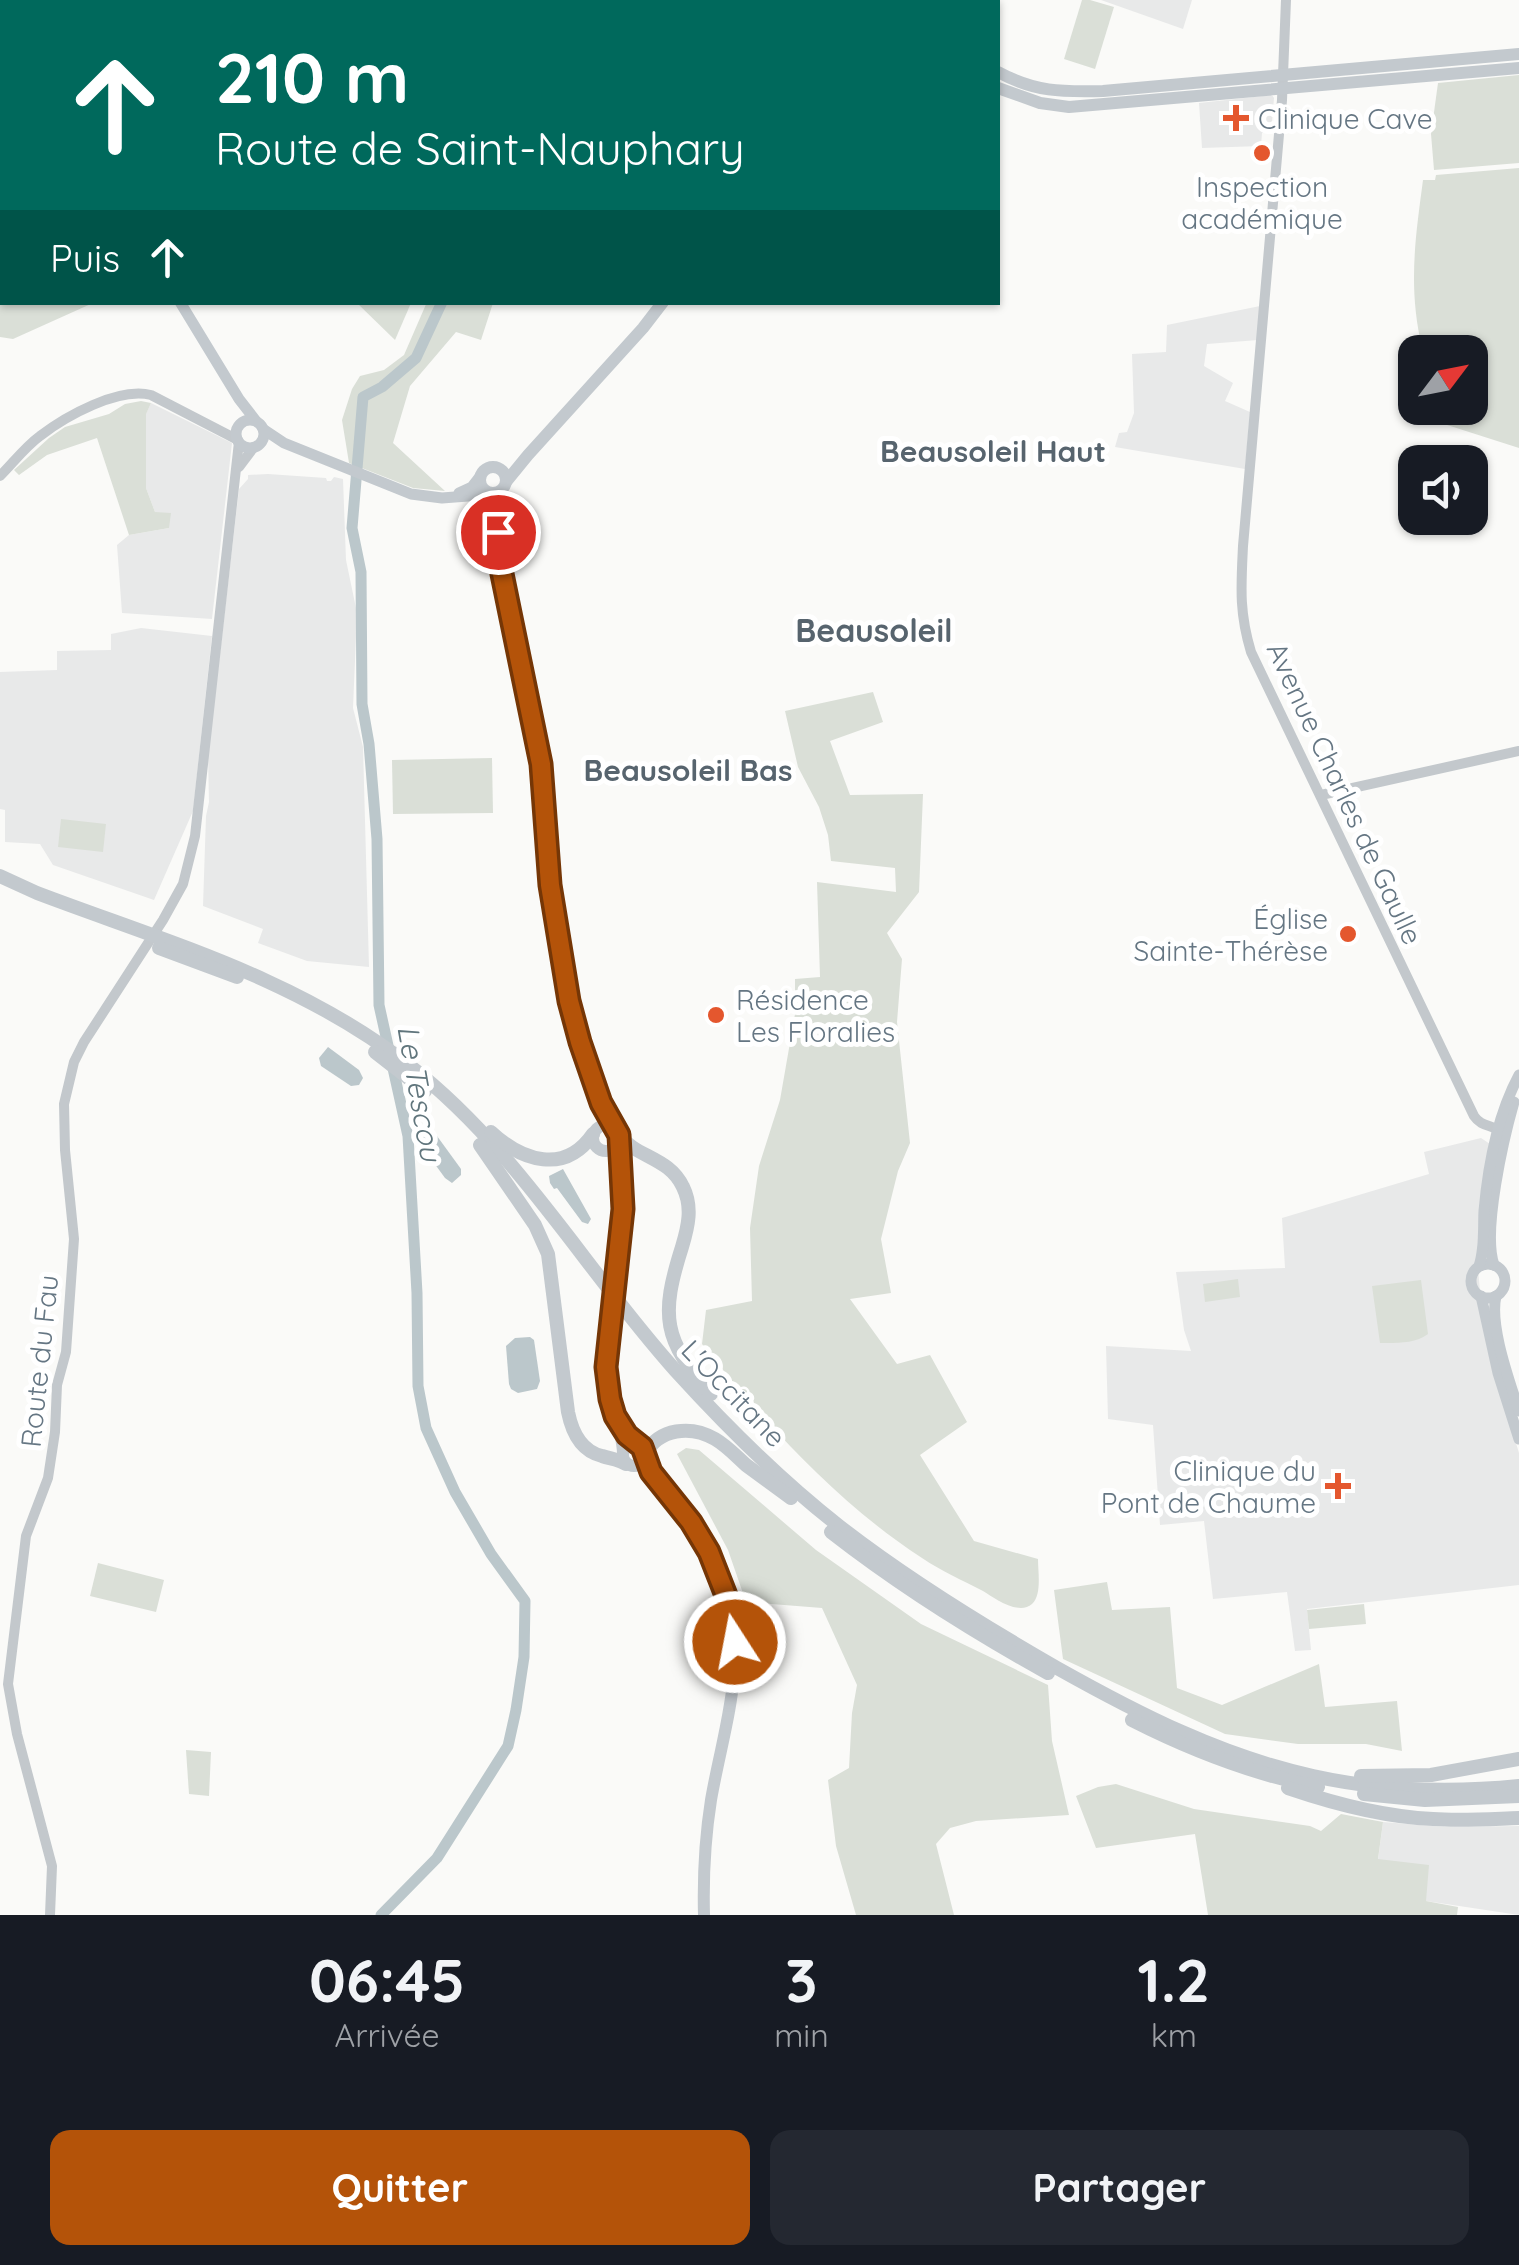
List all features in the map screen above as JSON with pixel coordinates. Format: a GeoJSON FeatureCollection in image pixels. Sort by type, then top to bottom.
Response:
{"type":"FeatureCollection","features":[{"type":"Feature","properties":{"kind":"highway","name":"L'Occitane"},"geometry":{"type":"LineString","coordinates":[[0,876],[272,981],[326,1010],[418,1077],[487,1139],[674,1368],[795,1495],[980,1624],[1142,1714],[1252,1760],[1365,1785],[1457,1790],[1519,1786]]}},
{"type":"Feature","properties":{"kind":"highway","name":"L'Occitane"},"geometry":{"type":"LineString","coordinates":[[0,886],[268,990],[374,1045]]}},
{"type":"Feature","properties":{"kind":"highway","name":"L'Occitane"},"geometry":{"type":"LineString","coordinates":[[418,1077],[480,1145],[666,1374],[729,1440],[882,1570],[976,1633],[1124,1716],[1223,1760],[1272,1776],[1354,1793],[1425,1800],[1519,1796]]}},
{"type":"Feature","properties":{"kind":"highway"},"geometry":{"type":"LineString","coordinates":[[418,1077],[468,1112],[506,1146],[528,1157],[560,1158],[579,1150],[594,1132]]}},
{"type":"Feature","properties":{"kind":"highway"},"geometry":{"type":"LineString","coordinates":[[617,1135],[668,1167],[687,1196],[688,1227],[668,1294],[669,1326],[679,1355],[795,1495]]}},
{"type":"Feature","properties":{"kind":"highway"},"geometry":{"type":"LineString","coordinates":[[480,1145],[534,1225],[548,1254],[574,1434],[595,1454],[628,1461]]}},
{"type":"Feature","properties":{"kind":"highway"},"geometry":{"type":"LineString","coordinates":[[642,1452],[665,1434],[702,1434],[795,1495]]}},
{"type":"Feature","properties":{"kind":"highway"},"geometry":{"type":"LineString","coordinates":[[1252,1760],[1362,1776],[1397,1777],[1452,1772],[1519,1759]]}},
{"type":"Feature","properties":{"kind":"highway"},"geometry":{"type":"LineString","coordinates":[[1223,1760],[1255,1777],[1380,1814],[1434,1820],[1519,1818]]}},
{"type":"Feature","properties":{"kind":"main road"},"geometry":{"type":"LineString","coordinates":[[1000,89],[1069,107],[1519,54]]}},
{"type":"Feature","properties":{"kind":"main road"},"geometry":{"type":"LineString","coordinates":[[1000,73],[1017,82],[1056,92],[1519,68]]}},
{"type":"Feature","properties":{"kind":"main road"},"geometry":{"type":"LineString","coordinates":[[182,305],[239,400],[259,425],[263,440],[256,446]]}},
{"type":"Feature","properties":{"kind":"main road"},"geometry":{"type":"LineString","coordinates":[[284,443],[246,447],[238,441],[237,430],[249,420],[284,443],[411,494],[442,498],[493,486],[528,454],[660,305]]}},
{"type":"Feature","properties":{"kind":"main road"},"geometry":{"type":"LineString","coordinates":[[239,400],[240,425]]}},
{"type":"Feature","properties":{"kind":"main road"},"geometry":{"type":"LineString","coordinates":[[528,454],[509,465],[486,468],[493,486],[502,574],[541,764],[559,946],[580,1042],[601,1103],[617,1135],[623,1209],[606,1379],[628,1461],[661,1486]]}},
{"type":"Feature","properties":{"kind":"main road"},"geometry":{"type":"LineString","coordinates":[[493,486],[504,472],[497,467]]}},
{"type":"Feature","properties":{"kind":"main road"},"geometry":{"type":"LineString","coordinates":[[1479,1266],[1484,1208],[1519,1075]]}},
{"type":"Feature","properties":{"kind":"main road"},"geometry":{"type":"LineString","coordinates":[[1494,1265],[1490,1250],[1502,1131],[1519,1090]]}},
{"type":"Feature","properties":{"kind":"main road"},"geometry":{"type":"LineString","coordinates":[[601,1103],[595,1146],[614,1160],[621,1172]]}},
{"type":"Feature","properties":{"kind":"main road"},"geometry":{"type":"LineString","coordinates":[[594,1132],[604,1124],[617,1135]]}},
{"type":"Feature","properties":{"kind":"main road"},"geometry":{"type":"LineString","coordinates":[[602,1151],[612,1150],[617,1135]]}},
{"type":"Feature","properties":{"kind":"main road"},"geometry":{"type":"LineString","coordinates":[[1496,1296],[1475,1292],[1472,1272],[1479,1266],[1494,1265],[1505,1278],[1494,1306],[1519,1411]]}},
{"type":"Feature","properties":{"kind":"main road"},"geometry":{"type":"LineString","coordinates":[[1481,1296],[1498,1373],[1519,1439]]}},
{"type":"Feature","properties":{"kind":"main road"},"geometry":{"type":"LineString","coordinates":[[615,1416],[709,1552],[727,1598],[734,1635],[736,1675],[707,1832],[704,1915]]}},
{"type":"Feature","properties":{"kind":"main road"},"geometry":{"type":"LineString","coordinates":[[628,1461],[628,1446],[642,1452]]}},
{"type":"Feature","properties":{"kind":"main road"},"geometry":{"type":"LineString","coordinates":[[628,1461],[640,1465],[642,1452]]}},
{"type":"Feature","properties":{"kind":"street","name":"Avenue Charles de Gaulle"},"geometry":{"type":"LineString","coordinates":[[1286,0],[1240,594],[1242,622],[1252,652],[1474,1116],[1479,1124],[1502,1131]]}},
{"type":"Feature","properties":{"kind":"street"},"geometry":{"type":"LineString","coordinates":[[0,476],[50,429],[122,394],[151,395],[238,441]]}},
{"type":"Feature","properties":{"kind":"street"},"geometry":{"type":"LineString","coordinates":[[216,428],[240,425]]}},
{"type":"Feature","properties":{"kind":"street","name":"Route du Fau"},"geometry":{"type":"LineString","coordinates":[[50,1915],[52,1866],[17,1734],[8,1665],[26,1536],[48,1478],[58,1385],[66,1352],[74,1239],[65,1150],[66,1092],[84,1042],[183,884],[195,836],[238,441]]}},
{"type":"Feature","properties":{"kind":"street"},"geometry":{"type":"LineString","coordinates":[[237,472],[242,460],[256,446]]}},
{"type":"Feature","properties":{"kind":"street"},"geometry":{"type":"LineString","coordinates":[[1321,795],[1519,751]]}},
{"type":"Feature","properties":{"kind":"shaded area"},"geometry":{"type":"Polygon","coordinates":[[[1082,0],[1114,7],[1095,69],[1064,59],[1082,0]]]}},
{"type":"Feature","properties":{"kind":"shaded area"},"geometry":{"type":"Polygon","coordinates":[[[1101,0],[1192,0],[1183,29],[1101,0]]]}},
{"type":"Feature","properties":{"kind":"shaded area"},"geometry":{"type":"Polygon","coordinates":[[[1519,75],[1519,163],[1434,170],[1431,134],[1438,83],[1519,75]]]}},
{"type":"Feature","properties":{"kind":"shaded area","name":"Clinique Cave"},"geometry":{"type":"Polygon","coordinates":[[[1272,95],[1271,133],[1262,133],[1261,146],[1202,148],[1199,103],[1272,95]]]}},
{"type":"Feature","properties":{"kind":"shaded area"},"geometry":{"type":"Polygon","coordinates":[[[1519,168],[1519,448],[1447,425],[1488,425],[1488,335],[1420,335],[1414,284],[1415,244],[1423,180],[1435,180],[1436,175],[1519,168]]]}},
{"type":"Feature","properties":{"kind":"shaded area"},"geometry":{"type":"Polygon","coordinates":[[[0,305],[89,305],[13,339],[0,337],[0,305]]]}},
{"type":"Feature","properties":{"kind":"shaded area"},"geometry":{"type":"Polygon","coordinates":[[[359,305],[410,305],[395,340],[359,305]]]}},
{"type":"Feature","properties":{"kind":"shaded area"},"geometry":{"type":"Polygon","coordinates":[[[426,305],[492,305],[481,340],[456,332],[410,386],[393,443],[445,491],[413,488],[349,463],[342,420],[352,389],[360,376],[384,370],[404,355],[426,305]]]}},
{"type":"Feature","properties":{"kind":"shaded area"},"geometry":{"type":"Polygon","coordinates":[[[1260,306],[1258,340],[1207,344],[1204,366],[1233,383],[1225,401],[1250,412],[1245,469],[1115,447],[1119,433],[1127,432],[1134,413],[1132,354],[1166,352],[1167,325],[1260,306]]]}},
{"type":"Feature","properties":{"kind":"shaded area"},"geometry":{"type":"Polygon","coordinates":[[[141,401],[151,403],[146,414],[146,488],[155,512],[171,513],[169,528],[129,535],[97,438],[47,455],[19,475],[14,470],[65,427],[141,401]]]}},
{"type":"Feature","properties":{"kind":"shaded area"},"geometry":{"type":"Polygon","coordinates":[[[151,403],[232,443],[212,619],[122,613],[117,545],[129,535],[169,528],[155,512],[146,488],[146,413],[151,403]]]}},
{"type":"Feature","properties":{"kind":"shaded area"},"geometry":{"type":"Polygon","coordinates":[[[248,475],[327,481],[334,477],[343,479],[346,560],[357,613],[353,708],[363,747],[369,967],[307,961],[258,943],[263,929],[203,906],[208,756],[239,489],[248,475]]]}},
{"type":"Feature","properties":{"kind":"shaded area"},"geometry":{"type":"Polygon","coordinates":[[[141,628],[212,636],[193,811],[154,900],[53,865],[40,844],[5,842],[5,810],[0,809],[0,672],[57,670],[57,651],[111,650],[111,634],[141,628]]]}},
{"type":"Feature","properties":{"kind":"shaded area"},"geometry":{"type":"Polygon","coordinates":[[[873,692],[883,722],[830,741],[850,795],[923,794],[919,892],[887,933],[902,959],[897,1022],[910,1143],[898,1171],[881,1239],[891,1293],[850,1299],[897,1364],[930,1355],[967,1422],[920,1455],[974,1541],[1038,1559],[1037,1595],[1027,1607],[1007,1605],[937,1567],[860,1512],[803,1460],[702,1344],[706,1310],[752,1301],[750,1228],[759,1166],[780,1100],[795,1014],[795,979],[820,977],[817,882],[896,892],[895,868],[831,861],[828,835],[819,807],[798,767],[785,711],[873,692]]]}},
{"type":"Feature","properties":{"kind":"shaded area"},"geometry":{"type":"Polygon","coordinates":[[[492,758],[493,813],[393,814],[392,760],[492,758]]]}},
{"type":"Feature","properties":{"kind":"shaded area"},"geometry":{"type":"Polygon","coordinates":[[[61,819],[106,824],[103,852],[58,847],[61,819]]]}},
{"type":"Feature","properties":{"kind":"shaded area"},"geometry":{"type":"Polygon","coordinates":[[[328,1047],[359,1070],[363,1078],[359,1085],[351,1086],[321,1066],[319,1058],[328,1047]]]}},
{"type":"Feature","properties":{"kind":"shaded area"},"geometry":{"type":"Polygon","coordinates":[[[428,1129],[461,1169],[461,1175],[452,1183],[418,1141],[428,1129]]]}},
{"type":"Feature","properties":{"kind":"shaded area"},"geometry":{"type":"Polygon","coordinates":[[[1481,1138],[1490,1144],[1477,1257],[1482,1314],[1493,1368],[1519,1453],[1519,1585],[1307,1609],[1311,1650],[1295,1651],[1287,1592],[1213,1599],[1204,1521],[1160,1525],[1153,1425],[1108,1419],[1106,1346],[1191,1351],[1176,1272],[1285,1268],[1282,1218],[1429,1174],[1424,1152],[1481,1138]]]}},
{"type":"Feature","properties":{"kind":"shaded area"},"geometry":{"type":"Polygon","coordinates":[[[563,1169],[591,1219],[588,1224],[582,1222],[550,1183],[549,1176],[563,1169]]]}},
{"type":"Feature","properties":{"kind":"shaded area"},"geometry":{"type":"Polygon","coordinates":[[[1238,1279],[1240,1297],[1205,1302],[1203,1284],[1238,1279]]]}},
{"type":"Feature","properties":{"kind":"shaded area"},"geometry":{"type":"Polygon","coordinates":[[[1421,1280],[1428,1334],[1411,1341],[1380,1343],[1372,1286],[1421,1280]]]}},
{"type":"Feature","properties":{"kind":"shaded area"},"geometry":{"type":"Polygon","coordinates":[[[515,1338],[534,1340],[540,1381],[537,1389],[518,1393],[509,1384],[506,1346],[515,1338]]]}},
{"type":"Feature","properties":{"kind":"shaded area"},"geometry":{"type":"Polygon","coordinates":[[[686,1448],[699,1450],[816,1550],[921,1624],[1048,1685],[1052,1741],[1069,1815],[976,1821],[950,1828],[936,1844],[954,1915],[856,1915],[836,1846],[828,1780],[849,1768],[857,1685],[822,1608],[746,1602],[728,1550],[677,1454],[686,1448]]]}},
{"type":"Feature","properties":{"kind":"shaded area"},"geometry":{"type":"Polygon","coordinates":[[[98,1563],[164,1580],[156,1612],[90,1596],[98,1563]]]}},
{"type":"Feature","properties":{"kind":"shaded area"},"geometry":{"type":"Polygon","coordinates":[[[1107,1582],[1112,1610],[1170,1607],[1177,1688],[1222,1705],[1319,1664],[1325,1707],[1397,1701],[1402,1751],[1366,1744],[1298,1744],[1225,1734],[1063,1659],[1054,1590],[1107,1582]]]}},
{"type":"Feature","properties":{"kind":"shaded area"},"geometry":{"type":"Polygon","coordinates":[[[1364,1604],[1366,1624],[1309,1629],[1307,1610],[1364,1604]]]}},
{"type":"Feature","properties":{"kind":"shaded area"},"geometry":{"type":"Polygon","coordinates":[[[186,1750],[211,1752],[209,1796],[189,1794],[186,1750]]]}},
{"type":"Feature","properties":{"kind":"shaded area"},"geometry":{"type":"Polygon","coordinates":[[[1116,1784],[1194,1809],[1310,1826],[1321,1831],[1341,1814],[1383,1822],[1378,1859],[1429,1865],[1426,1901],[1458,1907],[1457,1915],[1208,1915],[1195,1834],[1096,1848],[1076,1796],[1116,1784]]]}},
{"type":"Feature","properties":{"kind":"shaded area"},"geometry":{"type":"Polygon","coordinates":[[[1383,1822],[1445,1827],[1519,1826],[1519,1915],[1426,1901],[1378,1860],[1383,1822]]]}},
{"type":"Feature","properties":{"kind":"waterway","name":"Le Tescou"},"geometry":{"type":"LineString","coordinates":[[381,1915],[437,1858],[508,1746],[524,1657],[525,1601],[491,1554],[455,1492],[426,1428],[418,1386],[408,1136],[379,1005],[377,839],[362,704],[361,572],[352,528],[363,397],[382,387],[416,358],[441,305]]}},
{"type":"Feature","properties":{"kind":"place","name":"Clinique Cave"},"geometry":{"type":"Point","coordinates":[1236,118]}},
{"type":"Feature","properties":{"kind":"place","name":"Inspection académique"},"geometry":{"type":"Point","coordinates":[1262,153]}},
{"type":"Feature","properties":{"kind":"place","name":"Église Sainte-Thérèse"},"geometry":{"type":"Point","coordinates":[1348,934]}},
{"type":"Feature","properties":{"kind":"place","name":"Résidence Les Floralies"},"geometry":{"type":"Point","coordinates":[716,1015]}},
{"type":"Feature","properties":{"kind":"place","name":"Clinique du Pont de Chaume"},"geometry":{"type":"Point","coordinates":[1338,1486]}},
{"type":"Feature","properties":{"kind":"district","name":"Beausoleil Haut"},"geometry":{"type":"Point","coordinates":[993,451]}},
{"type":"Feature","properties":{"kind":"district","name":"Beausoleil"},"geometry":{"type":"Point","coordinates":[874,630]}},
{"type":"Feature","properties":{"kind":"district","name":"Beausoleil Bas"},"geometry":{"type":"Point","coordinates":[688,770]}},
{"type":"Feature","properties":{"kind":"route"},"geometry":{"type":"LineString","coordinates":[[498,532],[502,574],[541,764],[550,885],[569,1001],[601,1103],[619,1135],[623,1209],[606,1367],[610,1399],[627,1435],[642,1447],[651,1472],[691,1522],[709,1552],[727,1598],[735,1642]]}}]}
